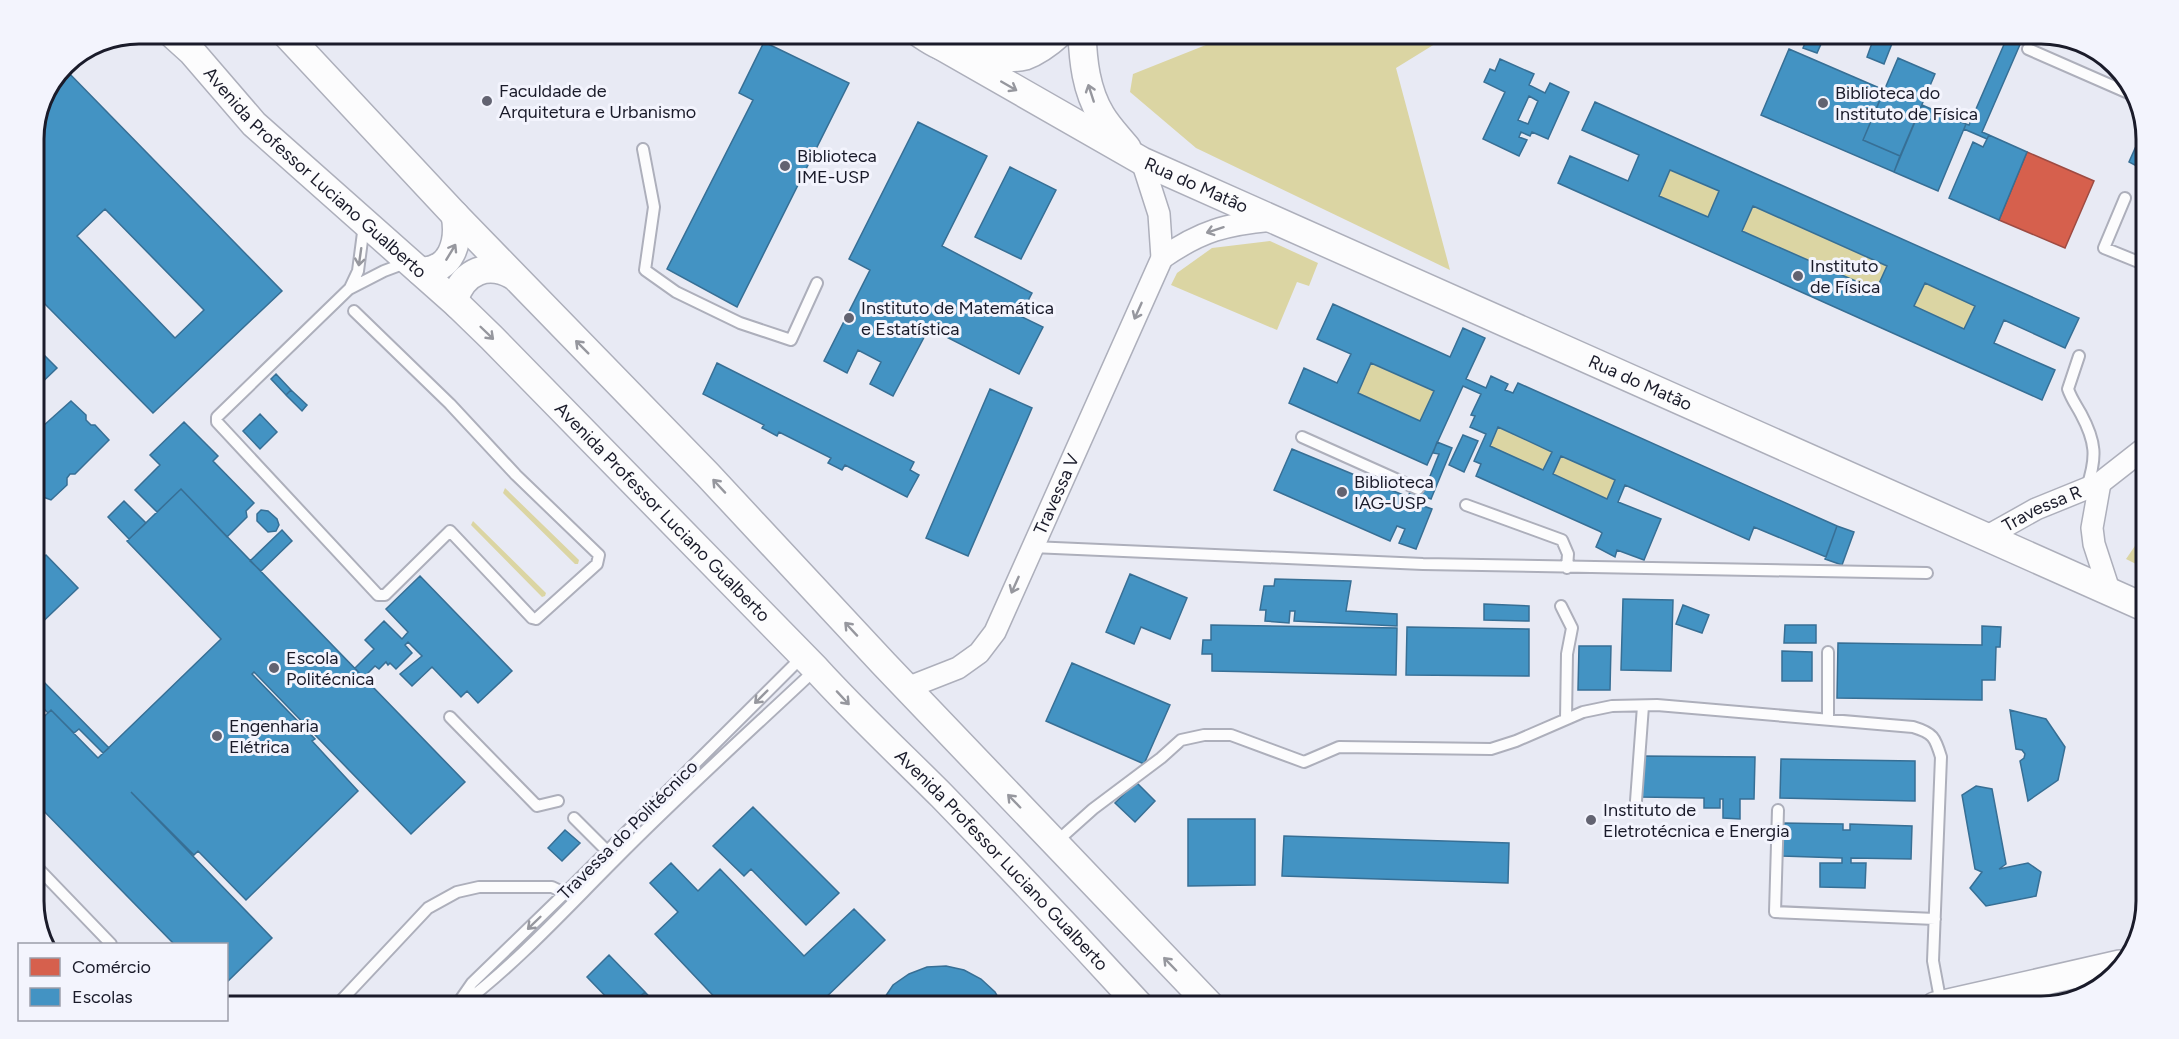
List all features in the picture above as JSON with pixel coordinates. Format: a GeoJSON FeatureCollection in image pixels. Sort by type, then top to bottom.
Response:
{"type":"FeatureCollection","features":[{"type":"Feature","properties":{"kind":"street","name":"Avenida Professor Luciano Gualberto"},"geometry":{"type":"LineString","coordinates":[[183,44],[254,123],[459,305],[563,409],[810,662],[847,703],[877,730],[998,853],[1131,996]]}},
{"type":"Feature","properties":{"kind":"street"},"geometry":{"type":"LineString","coordinates":[[295,44],[512,275],[707,474],[907,688],[1201,996]]}},
{"type":"Feature","properties":{"kind":"street","name":"Rua do Matão"},"geometry":{"type":"LineString","coordinates":[[937,44],[1138,160],[2136,604]]}},
{"type":"Feature","properties":{"kind":"street"},"geometry":{"type":"LineString","coordinates":[[944,44],[986,56],[1004,58],[1024,56],[1047,44]]}},
{"type":"Feature","properties":{"kind":"street","name":"Rua do Matão"},"geometry":{"type":"LineString","coordinates":[[1082,44],[1083,61],[1094,102],[1101,116],[1138,160]]}},
{"type":"Feature","properties":{"kind":"street","name":"Travessa V"},"geometry":{"type":"LineString","coordinates":[[907,688],[958,668],[979,653],[995,632],[1162,258],[1159,214],[1138,160]]}},
{"type":"Feature","properties":{"kind":"street"},"geometry":{"type":"LineString","coordinates":[[414,267],[430,271],[442,265],[451,255],[457,242],[458,229],[455,215]]}},
{"type":"Feature","properties":{"kind":"street"},"geometry":{"type":"LineString","coordinates":[[1162,258],[1186,241],[1213,230],[1241,223],[1273,220]]}},
{"type":"Feature","properties":{"kind":"street"},"geometry":{"type":"LineString","coordinates":[[459,305],[455,298],[459,288],[473,273],[493,268],[512,275]]}},
{"type":"Feature","properties":{"kind":"street","name":"Travessa R"},"geometry":{"type":"LineString","coordinates":[[1986,537],[2036,509],[2093,485],[2135,455]]}},
{"type":"Feature","properties":{"kind":"street","name":"Travessa R"},"geometry":{"type":"LineString","coordinates":[[2093,485],[2094,544],[2110,593]]}},
{"type":"Feature","properties":{"kind":"street"},"geometry":{"type":"LineString","coordinates":[[1978,996],[2108,967]]}},
{"type":"Feature","properties":{"kind":"lane"},"geometry":{"type":"LineString","coordinates":[[2028,49],[2122,90]]}},
{"type":"Feature","properties":{"kind":"lane"},"geometry":{"type":"LineString","coordinates":[[643,149],[654,207],[645,270],[676,292],[740,323],[791,340],[818,283]]}},
{"type":"Feature","properties":{"kind":"lane"},"geometry":{"type":"LineString","coordinates":[[2124,198],[2104,248],[2135,261]]}},
{"type":"Feature","properties":{"kind":"lane"},"geometry":{"type":"LineString","coordinates":[[350,289],[358,271],[364,223]]}},
{"type":"Feature","properties":{"kind":"lane"},"geometry":{"type":"LineString","coordinates":[[354,311],[450,404],[516,475],[598,555],[597,564],[536,620],[450,531],[385,595],[380,595],[217,422],[218,417],[350,289],[384,271],[414,267]]}},
{"type":"Feature","properties":{"kind":"lane"},"geometry":{"type":"LineString","coordinates":[[2079,356],[2068,389],[2093,441],[2095,453],[2093,485]]}},
{"type":"Feature","properties":{"kind":"lane"},"geometry":{"type":"LineString","coordinates":[[1302,437],[1418,489]]}},
{"type":"Feature","properties":{"kind":"lane"},"geometry":{"type":"LineString","coordinates":[[1466,505],[1562,540],[1568,554],[1567,568]]}},
{"type":"Feature","properties":{"kind":"lane"},"geometry":{"type":"LineString","coordinates":[[1032,547],[1281,559],[1567,568],[1927,573]]}},
{"type":"Feature","properties":{"kind":"lane"},"geometry":{"type":"LineString","coordinates":[[1561,606],[1572,628],[1568,654],[1566,719]]}},
{"type":"Feature","properties":{"kind":"lane"},"geometry":{"type":"LineString","coordinates":[[1828,652],[1828,719]]}},
{"type":"Feature","properties":{"kind":"lane","name":"Travessa do Politécnico"},"geometry":{"type":"LineString","coordinates":[[464,996],[472,983],[607,851],[810,662]]}},
{"type":"Feature","properties":{"kind":"lane","name":"Travessa do Politécnico"},"geometry":{"type":"LineString","coordinates":[[472,996],[488,984],[575,902],[810,662]]}},
{"type":"Feature","properties":{"kind":"lane"},"geometry":{"type":"LineString","coordinates":[[1055,843],[1093,809],[1161,758],[1181,740],[1204,735],[1231,735],[1304,762],[1339,747],[1491,748],[1516,741],[1583,712],[1612,706],[1643,706],[1913,727],[1927,731],[1936,739],[1941,757],[1934,961],[1937,996]]}},
{"type":"Feature","properties":{"kind":"lane"},"geometry":{"type":"LineString","coordinates":[[1636,801],[1643,706]]}},
{"type":"Feature","properties":{"kind":"lane"},"geometry":{"type":"LineString","coordinates":[[450,717],[537,806],[558,801]]}},
{"type":"Feature","properties":{"kind":"lane"},"geometry":{"type":"LineString","coordinates":[[1778,810],[1775,912],[1935,919]]}},
{"type":"Feature","properties":{"kind":"lane"},"geometry":{"type":"LineString","coordinates":[[574,818],[615,860]]}},
{"type":"Feature","properties":{"kind":"lane"},"geometry":{"type":"LineString","coordinates":[[44,879],[109,943]]}},
{"type":"Feature","properties":{"kind":"lane"},"geometry":{"type":"LineString","coordinates":[[345,996],[429,908],[458,892],[479,887],[552,887],[566,892],[575,902]]}},
{"type":"Feature","properties":{"kind":"shaded area"},"geometry":{"type":"Polygon","coordinates":[[[979,44],[1020,44],[1018,45],[983,46],[979,44]]]}},
{"type":"Feature","properties":{"kind":"shaded area"},"geometry":{"type":"Polygon","coordinates":[[[1208,44],[1435,44],[1396,68],[1450,270],[1196,148],[1130,92],[1133,74],[1208,44]]]}},
{"type":"Feature","properties":{"kind":"shaded area"},"geometry":{"type":"Polygon","coordinates":[[[1670,170],[1719,191],[1708,217],[1659,196],[1670,170]]]}},
{"type":"Feature","properties":{"kind":"shaded area"},"geometry":{"type":"Polygon","coordinates":[[[1753,206],[1887,266],[1876,290],[1742,231],[1753,206]]]}},
{"type":"Feature","properties":{"kind":"shaded area"},"geometry":{"type":"Polygon","coordinates":[[[1270,241],[1318,263],[1309,286],[1297,282],[1277,330],[1171,285],[1177,273],[1212,248],[1270,241]]]}},
{"type":"Feature","properties":{"kind":"shaded area"},"geometry":{"type":"Polygon","coordinates":[[[1925,283],[1975,306],[1964,329],[1914,306],[1925,283]]]}},
{"type":"Feature","properties":{"kind":"shaded area"},"geometry":{"type":"Polygon","coordinates":[[[1371,363],[1434,391],[1420,421],[1358,393],[1371,363]]]}},
{"type":"Feature","properties":{"kind":"shaded area"},"geometry":{"type":"Polygon","coordinates":[[[1498,427],[1552,452],[1543,470],[1490,446],[1498,427]]]}},
{"type":"Feature","properties":{"kind":"shaded area"},"geometry":{"type":"Polygon","coordinates":[[[1561,456],[1615,480],[1607,499],[1553,474],[1561,456]]]}},
{"type":"Feature","properties":{"kind":"shaded area"},"geometry":{"type":"Polygon","coordinates":[[[505,488],[579,560],[578,564],[575,564],[503,493],[505,488]]]}},
{"type":"Feature","properties":{"kind":"shaded area"},"geometry":{"type":"Polygon","coordinates":[[[473,521],[546,593],[545,596],[542,597],[471,525],[473,521]]]}},
{"type":"Feature","properties":{"kind":"shaded area"},"geometry":{"type":"Polygon","coordinates":[[[2136,545],[2136,564],[2126,559],[2136,545]]]}},
{"type":"Feature","properties":{"kind":"building: Comércio"},"geometry":{"type":"Polygon","coordinates":[[[2027,152],[2094,181],[2065,248],[1999,220],[2027,152]]]}},
{"type":"Feature","properties":{"kind":"building: Escolas"},"geometry":{"type":"Polygon","coordinates":[[[763,44],[768,44],[849,83],[737,307],[667,269],[753,100],[739,93],[763,44]]]}},
{"type":"Feature","properties":{"kind":"building: Escolas"},"geometry":{"type":"Polygon","coordinates":[[[1805,44],[1821,44],[1817,53],[1803,48],[1805,44]]]}},
{"type":"Feature","properties":{"kind":"building: Escolas"},"geometry":{"type":"Polygon","coordinates":[[[1872,44],[1892,44],[1884,64],[1867,57],[1872,44]]]}},
{"type":"Feature","properties":{"kind":"building: Escolas"},"geometry":{"type":"Polygon","coordinates":[[[2004,44],[2020,44],[1982,132],[1989,135],[1987,139],[1964,129],[1966,124],[1969,125],[2004,44]]]}},
{"type":"Feature","properties":{"kind":"building: Escolas","name":"Biblioteca do Instituto de Física"},"geometry":{"type":"Polygon","coordinates":[[[1789,49],[1884,90],[1863,140],[1900,156],[1894,172],[1761,115],[1789,49]]]}},
{"type":"Feature","properties":{"kind":"building: Escolas"},"geometry":{"type":"Polygon","coordinates":[[[1898,58],[1935,74],[1900,156],[1863,140],[1898,58]]]}},
{"type":"Feature","properties":{"kind":"building: Escolas"},"geometry":{"type":"Polygon","coordinates":[[[1500,59],[1534,74],[1529,85],[1545,93],[1550,83],[1569,92],[1548,139],[1532,132],[1530,136],[1521,132],[1519,137],[1527,140],[1519,156],[1483,139],[1505,92],[1484,82],[1490,69],[1495,71],[1500,59]],[[1529,96],[1518,120],[1528,124],[1538,101],[1529,96]]]}},
{"type":"Feature","properties":{"kind":"building: Escolas"},"geometry":{"type":"Polygon","coordinates":[[[69,73],[282,291],[153,413],[44,303],[45,120],[51,102],[69,73]],[[105,209],[77,236],[175,338],[204,310],[105,209]]]}},
{"type":"Feature","properties":{"kind":"building: Escolas"},"geometry":{"type":"Polygon","coordinates":[[[1595,102],[2079,318],[2065,348],[2004,320],[1994,343],[2055,370],[2042,400],[1558,183],[1570,156],[1628,181],[1639,155],[1582,130],[1595,102]],[[1670,170],[1659,196],[1708,217],[1719,191],[1670,170]],[[1753,206],[1742,231],[1876,290],[1887,266],[1753,206]],[[1925,283],[1914,306],[1964,329],[1975,306],[1925,283]]]}},
{"type":"Feature","properties":{"kind":"building: Escolas"},"geometry":{"type":"Polygon","coordinates":[[[1922,105],[1966,124],[1938,191],[1894,172],[1922,105]]]}},
{"type":"Feature","properties":{"kind":"building: Escolas"},"geometry":{"type":"Polygon","coordinates":[[[918,122],[987,156],[942,246],[1032,293],[1020,316],[1043,327],[1019,374],[929,328],[893,396],[870,384],[881,362],[858,350],[847,373],[824,361],[870,270],[849,259],[918,122]]]}},
{"type":"Feature","properties":{"kind":"building: Escolas"},"geometry":{"type":"Polygon","coordinates":[[[1989,135],[2027,152],[1999,220],[1949,198],[1973,142],[1983,147],[1989,135]]]}},
{"type":"Feature","properties":{"kind":"building: Escolas"},"geometry":{"type":"Polygon","coordinates":[[[2135,148],[2135,165],[2129,162],[2135,148]]]}},
{"type":"Feature","properties":{"kind":"building: Escolas"},"geometry":{"type":"Polygon","coordinates":[[[1010,167],[1056,190],[1021,259],[975,237],[1010,167]]]}},
{"type":"Feature","properties":{"kind":"building: Escolas"},"geometry":{"type":"Polygon","coordinates":[[[1333,304],[1450,357],[1463,328],[1485,338],[1466,379],[1486,388],[1491,376],[1508,384],[1505,390],[1513,393],[1518,383],[1837,526],[1826,557],[1754,527],[1749,540],[1625,485],[1618,502],[1661,519],[1644,560],[1617,550],[1615,557],[1596,547],[1602,533],[1599,531],[1476,476],[1481,464],[1474,461],[1486,434],[1470,427],[1475,416],[1471,415],[1481,394],[1463,386],[1427,465],[1289,403],[1304,368],[1337,383],[1351,354],[1317,339],[1333,304]],[[1371,363],[1358,393],[1420,421],[1434,391],[1371,363]],[[1498,427],[1490,446],[1543,470],[1552,452],[1498,427]],[[1561,456],[1553,474],[1607,499],[1615,480],[1561,456]]]}},
{"type":"Feature","properties":{"kind":"building: Escolas"},"geometry":{"type":"Polygon","coordinates":[[[44,355],[57,368],[44,380],[44,355]]]}},
{"type":"Feature","properties":{"kind":"building: Escolas"},"geometry":{"type":"Polygon","coordinates":[[[717,363],[914,462],[910,470],[919,475],[907,497],[845,465],[842,470],[828,463],[831,458],[779,432],[777,436],[762,428],[764,425],[703,394],[717,363]]]}},
{"type":"Feature","properties":{"kind":"building: Escolas"},"geometry":{"type":"Polygon","coordinates":[[[276,374],[291,390],[286,395],[271,379],[276,374]]]}},
{"type":"Feature","properties":{"kind":"building: Escolas"},"geometry":{"type":"Polygon","coordinates":[[[990,389],[1032,408],[968,556],[926,538],[990,389]]]}},
{"type":"Feature","properties":{"kind":"building: Escolas"},"geometry":{"type":"Polygon","coordinates":[[[291,390],[307,405],[302,411],[286,395],[291,390]]]}},
{"type":"Feature","properties":{"kind":"building: Escolas"},"geometry":{"type":"Polygon","coordinates":[[[71,401],[86,415],[86,420],[91,425],[95,425],[109,440],[75,474],[70,474],[67,478],[67,485],[51,500],[44,497],[44,425],[71,401]]]}},
{"type":"Feature","properties":{"kind":"building: Escolas"},"geometry":{"type":"Polygon","coordinates":[[[260,414],[277,432],[260,449],[243,431],[260,414]]]}},
{"type":"Feature","properties":{"kind":"building: Escolas"},"geometry":{"type":"Polygon","coordinates":[[[184,422],[218,456],[213,461],[254,503],[246,511],[247,517],[227,537],[181,489],[157,512],[135,490],[160,465],[150,455],[184,422]]]}},
{"type":"Feature","properties":{"kind":"building: Escolas"},"geometry":{"type":"Polygon","coordinates":[[[1463,435],[1478,441],[1464,472],[1449,465],[1463,435]]]}},
{"type":"Feature","properties":{"kind":"building: Escolas"},"geometry":{"type":"Polygon","coordinates":[[[1437,442],[1452,448],[1431,499],[1418,494],[1412,511],[1404,507],[1414,482],[1426,486],[1439,454],[1433,453],[1437,442]]]}},
{"type":"Feature","properties":{"kind":"building: Escolas"},"geometry":{"type":"Polygon","coordinates":[[[1292,449],[1408,497],[1404,507],[1412,511],[1415,503],[1432,509],[1416,549],[1399,543],[1405,529],[1397,526],[1390,541],[1274,490],[1292,449]]]}},
{"type":"Feature","properties":{"kind":"building: Escolas","name":"Engenharia Elétrica"},"geometry":{"type":"Polygon","coordinates":[[[181,489],[465,782],[411,834],[254,672],[252,674],[315,739],[312,741],[358,791],[246,900],[198,851],[194,855],[131,792],[272,938],[228,981],[228,943],[173,943],[44,811],[44,717],[51,710],[98,758],[221,639],[127,541],[181,489]]]}},
{"type":"Feature","properties":{"kind":"building: Escolas"},"geometry":{"type":"Polygon","coordinates":[[[124,501],[146,523],[129,539],[108,517],[124,501]]]}},
{"type":"Feature","properties":{"kind":"building: Escolas"},"geometry":{"type":"Polygon","coordinates":[[[261,510],[268,511],[277,519],[279,525],[276,531],[268,532],[257,521],[257,514],[261,510]]]}},
{"type":"Feature","properties":{"kind":"building: Escolas"},"geometry":{"type":"Polygon","coordinates":[[[1837,526],[1854,532],[1842,565],[1825,559],[1837,526]]]}},
{"type":"Feature","properties":{"kind":"building: Escolas"},"geometry":{"type":"Polygon","coordinates":[[[282,530],[292,541],[261,571],[250,561],[282,530]]]}},
{"type":"Feature","properties":{"kind":"building: Escolas"},"geometry":{"type":"Polygon","coordinates":[[[46,555],[78,588],[44,620],[44,557],[46,555]]]}},
{"type":"Feature","properties":{"kind":"building: Escolas"},"geometry":{"type":"Polygon","coordinates":[[[1130,574],[1187,598],[1170,639],[1141,627],[1134,644],[1106,632],[1130,574]]]}},
{"type":"Feature","properties":{"kind":"building: Escolas"},"geometry":{"type":"Polygon","coordinates":[[[420,576],[512,671],[478,703],[467,691],[461,697],[432,667],[412,686],[400,674],[422,656],[408,642],[405,645],[412,653],[396,669],[386,662],[379,669],[375,666],[363,678],[355,668],[374,649],[365,640],[384,621],[402,639],[408,632],[386,609],[420,576]]]}},
{"type":"Feature","properties":{"kind":"building: Escolas"},"geometry":{"type":"Polygon","coordinates":[[[1275,579],[1351,581],[1346,611],[1397,614],[1397,626],[1294,621],[1295,611],[1290,611],[1289,623],[1265,621],[1266,610],[1260,610],[1264,586],[1274,586],[1275,579]]]}},
{"type":"Feature","properties":{"kind":"building: Escolas"},"geometry":{"type":"Polygon","coordinates":[[[1623,599],[1673,600],[1671,671],[1621,670],[1623,599]]]}},
{"type":"Feature","properties":{"kind":"building: Escolas"},"geometry":{"type":"Polygon","coordinates":[[[1484,604],[1529,606],[1529,621],[1484,620],[1484,604]]]}},
{"type":"Feature","properties":{"kind":"building: Escolas"},"geometry":{"type":"Polygon","coordinates":[[[1683,605],[1709,615],[1702,633],[1676,624],[1683,605]]]}},
{"type":"Feature","properties":{"kind":"building: Escolas"},"geometry":{"type":"Polygon","coordinates":[[[1211,625],[1397,628],[1396,675],[1212,671],[1212,654],[1202,654],[1203,640],[1211,640],[1211,625]]]}},
{"type":"Feature","properties":{"kind":"building: Escolas"},"geometry":{"type":"Polygon","coordinates":[[[1785,625],[1816,625],[1816,643],[1784,643],[1785,625]]]}},
{"type":"Feature","properties":{"kind":"building: Escolas"},"geometry":{"type":"Polygon","coordinates":[[[1982,626],[2001,627],[2000,647],[1996,647],[1995,680],[1982,680],[1982,700],[1837,698],[1838,643],[1982,645],[1982,626]]]}},
{"type":"Feature","properties":{"kind":"building: Escolas"},"geometry":{"type":"Polygon","coordinates":[[[1407,627],[1529,629],[1529,676],[1406,675],[1407,627]]]}},
{"type":"Feature","properties":{"kind":"building: Escolas"},"geometry":{"type":"Polygon","coordinates":[[[1579,646],[1611,646],[1610,690],[1578,690],[1579,646]]]}},
{"type":"Feature","properties":{"kind":"building: Escolas"},"geometry":{"type":"Polygon","coordinates":[[[1782,651],[1812,652],[1812,681],[1782,681],[1782,651]]]}},
{"type":"Feature","properties":{"kind":"building: Escolas"},"geometry":{"type":"Polygon","coordinates":[[[1072,663],[1170,705],[1144,764],[1046,721],[1072,663]]]}},
{"type":"Feature","properties":{"kind":"building: Escolas"},"geometry":{"type":"Polygon","coordinates":[[[44,682],[109,748],[103,753],[79,729],[74,733],[51,710],[48,713],[44,709],[44,682]]]}},
{"type":"Feature","properties":{"kind":"building: Escolas"},"geometry":{"type":"Polygon","coordinates":[[[2010,710],[2046,719],[2065,747],[2058,780],[2028,801],[2020,761],[2025,754],[2022,750],[2016,749],[2010,710]]]}},
{"type":"Feature","properties":{"kind":"building: Escolas"},"geometry":{"type":"Polygon","coordinates":[[[1641,756],[1755,757],[1754,799],[1740,799],[1740,819],[1723,818],[1723,799],[1720,799],[1720,808],[1704,808],[1704,798],[1641,797],[1641,756]]]}},
{"type":"Feature","properties":{"kind":"building: Escolas"},"geometry":{"type":"Polygon","coordinates":[[[1781,759],[1915,761],[1915,801],[1780,798],[1781,759]]]}},
{"type":"Feature","properties":{"kind":"building: Escolas"},"geometry":{"type":"Polygon","coordinates":[[[1136,782],[1155,801],[1135,822],[1115,803],[1136,782]]]}},
{"type":"Feature","properties":{"kind":"building: Escolas"},"geometry":{"type":"Polygon","coordinates":[[[1976,786],[1992,789],[2006,864],[1999,869],[2028,863],[2041,872],[2036,896],[1986,906],[1970,888],[1982,872],[1975,869],[1962,795],[1976,786]]]}},
{"type":"Feature","properties":{"kind":"building: Escolas"},"geometry":{"type":"Polygon","coordinates":[[[753,807],[839,893],[806,925],[751,869],[744,876],[713,846],[753,807]]]}},
{"type":"Feature","properties":{"kind":"building: Escolas"},"geometry":{"type":"Polygon","coordinates":[[[1188,819],[1255,819],[1255,885],[1188,886],[1188,819]]]}},
{"type":"Feature","properties":{"kind":"building: Escolas"},"geometry":{"type":"Polygon","coordinates":[[[1782,823],[1843,824],[1843,830],[1850,830],[1850,824],[1912,826],[1911,859],[1851,858],[1851,863],[1866,863],[1865,888],[1820,887],[1820,863],[1842,863],[1842,858],[1782,856],[1782,823]]]}},
{"type":"Feature","properties":{"kind":"building: Escolas"},"geometry":{"type":"Polygon","coordinates":[[[565,830],[580,843],[562,861],[548,848],[565,830]]]}},
{"type":"Feature","properties":{"kind":"building: Escolas"},"geometry":{"type":"Polygon","coordinates":[[[1284,836],[1509,843],[1508,883],[1282,876],[1284,836]]]}},
{"type":"Feature","properties":{"kind":"building: Escolas"},"geometry":{"type":"Polygon","coordinates":[[[671,863],[698,891],[720,869],[804,956],[854,909],[885,940],[827,996],[714,996],[655,934],[678,912],[650,883],[671,863]]]}},
{"type":"Feature","properties":{"kind":"building: Escolas"},"geometry":{"type":"Polygon","coordinates":[[[609,955],[645,992],[641,996],[605,996],[587,977],[609,955]]]}},
{"type":"Feature","properties":{"kind":"building: Escolas"},"geometry":{"type":"Polygon","coordinates":[[[946,966],[964,970],[981,979],[997,996],[886,996],[893,985],[909,974],[927,967],[946,966]]]}},
{"type":"Feature","properties":{"kind":"place","name":"Faculdade de Arquitetura e Urbanismo"},"geometry":{"type":"Point","coordinates":[487,101]}},
{"type":"Feature","properties":{"kind":"place","name":"Biblioteca do Instituto de Física"},"geometry":{"type":"Point","coordinates":[1823,103]}},
{"type":"Feature","properties":{"kind":"place","name":"Biblioteca IME-USP"},"geometry":{"type":"Point","coordinates":[785,166]}},
{"type":"Feature","properties":{"kind":"place","name":"Instituto de Física"},"geometry":{"type":"Point","coordinates":[1798,276]}},
{"type":"Feature","properties":{"kind":"place","name":"Instituto de Matemática e Estatística"},"geometry":{"type":"Point","coordinates":[849,318]}},
{"type":"Feature","properties":{"kind":"place","name":"Biblioteca IAG-USP"},"geometry":{"type":"Point","coordinates":[1342,492]}},
{"type":"Feature","properties":{"kind":"place","name":"Escola Politécnica"},"geometry":{"type":"Point","coordinates":[274,668]}},
{"type":"Feature","properties":{"kind":"place","name":"Engenharia Elétrica"},"geometry":{"type":"Point","coordinates":[217,736]}},
{"type":"Feature","properties":{"kind":"place","name":"Instituto de Eletrotécnica e Energia"},"geometry":{"type":"Point","coordinates":[1591,820]}}]}
